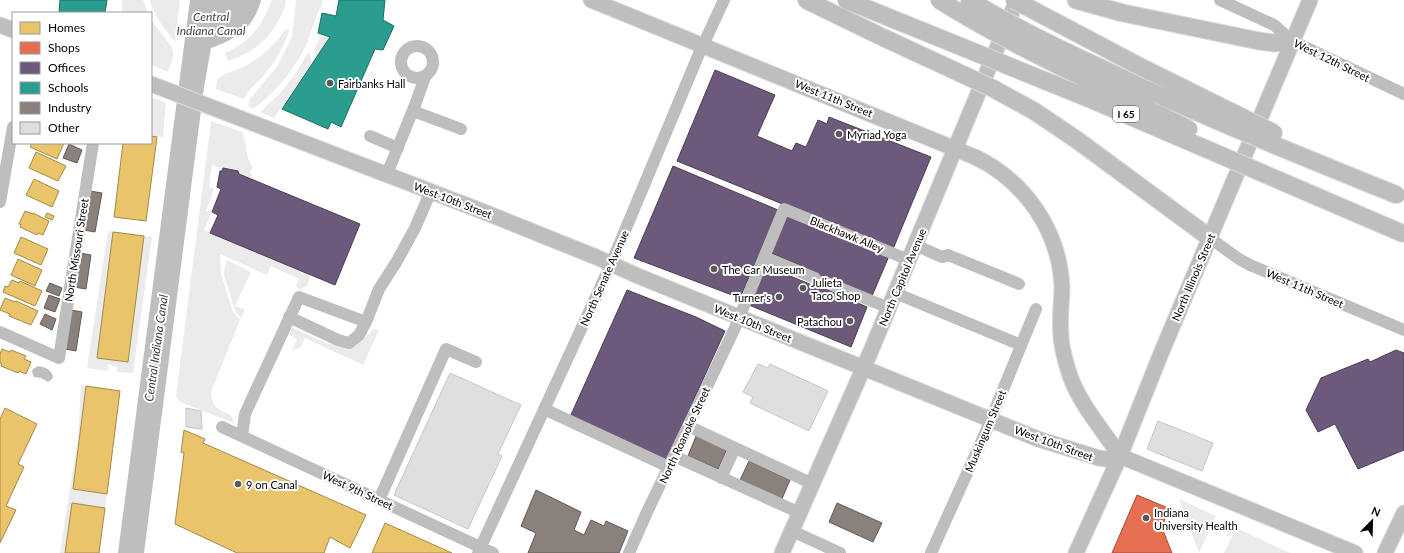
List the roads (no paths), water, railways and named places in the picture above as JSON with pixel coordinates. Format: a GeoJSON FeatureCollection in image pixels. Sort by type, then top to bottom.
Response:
{"type":"FeatureCollection","features":[{"type":"Feature","properties":{"kind":"highway"},"geometry":{"type":"LineString","coordinates":[[806,0],[992,88],[1034,111],[1077,140],[1210,238]]}},
{"type":"Feature","properties":{"kind":"highway","name":"I 65"},"geometry":{"type":"LineString","coordinates":[[846,0],[1098,102],[1404,234]]}},
{"type":"Feature","properties":{"kind":"highway"},"geometry":{"type":"LineString","coordinates":[[939,0],[986,29],[1042,58],[1150,110],[1361,216]]}},
{"type":"Feature","properties":{"kind":"highway"},"geometry":{"type":"LineString","coordinates":[[968,0],[1022,31],[1126,81],[1198,113],[1401,197]]}},
{"type":"Feature","properties":{"kind":"highway"},"geometry":{"type":"LineString","coordinates":[[1014,0],[1144,68],[1401,197]]}},
{"type":"Feature","properties":{"kind":"highway"},"geometry":{"type":"LineString","coordinates":[[1076,0],[1123,13],[1259,41],[1274,43],[1292,41]]}},
{"type":"Feature","properties":{"kind":"main road","name":"West 11th Street"},"geometry":{"type":"LineString","coordinates":[[590,0],[956,149],[987,163],[1006,176],[1026,195],[1043,219],[1055,248],[1061,275],[1062,297],[1060,335],[1070,377],[1082,401],[1120,456]]}},
{"type":"Feature","properties":{"kind":"main road","name":"North Capitol Avenue"},"geometry":{"type":"LineString","coordinates":[[782,553],[864,367],[1017,0]]}},
{"type":"Feature","properties":{"kind":"main road","name":"North Illinois Street"},"geometry":{"type":"LineString","coordinates":[[1076,553],[1120,456],[1310,0]]}},
{"type":"Feature","properties":{"kind":"main road"},"geometry":{"type":"LineString","coordinates":[[0,25],[12,30]]}},
{"type":"Feature","properties":{"kind":"main road","name":"West 10th Street"},"geometry":{"type":"LineString","coordinates":[[152,84],[576,248],[739,317],[1038,438],[1092,457],[1106,459],[1120,456]]}},
{"type":"Feature","properties":{"kind":"main road"},"geometry":{"type":"LineString","coordinates":[[1120,456],[1355,553]]}},
{"type":"Feature","properties":{"kind":"main road"},"geometry":{"type":"LineString","coordinates":[[1386,553],[1404,513]]}},
{"type":"Feature","properties":{"kind":"street","name":"North Senate Avenue"},"geometry":{"type":"LineString","coordinates":[[479,550],[611,264],[724,0]]}},
{"type":"Feature","properties":{"kind":"street","name":"West 12th Street"},"geometry":{"type":"LineString","coordinates":[[1220,0],[1274,25],[1292,41],[1404,94]]}},
{"type":"Feature","properties":{"kind":"street"},"geometry":{"type":"LineString","coordinates":[[387,174],[426,77]]}},
{"type":"Feature","properties":{"kind":"street"},"geometry":{"type":"LineString","coordinates":[[414,108],[462,127]]}},
{"type":"Feature","properties":{"kind":"street"},"geometry":{"type":"LineString","coordinates":[[0,202],[12,133]]}},
{"type":"Feature","properties":{"kind":"street"},"geometry":{"type":"LineString","coordinates":[[370,136],[398,148]]}},
{"type":"Feature","properties":{"kind":"street","name":"North Missouri Street"},"geometry":{"type":"LineString","coordinates":[[0,332],[58,358],[93,144]]}},
{"type":"Feature","properties":{"kind":"street"},"geometry":{"type":"LineString","coordinates":[[289,317],[338,340],[349,343],[359,335],[366,322],[379,289],[400,256],[415,228],[431,191]]}},
{"type":"Feature","properties":{"kind":"street","name":"North Roanoke Street"},"geometry":{"type":"LineString","coordinates":[[629,553],[739,317],[784,209]]}},
{"type":"Feature","properties":{"kind":"street","name":"Blackhawk Alley"},"geometry":{"type":"LineString","coordinates":[[784,209],[909,260]]}},
{"type":"Feature","properties":{"kind":"street","name":"West 11th Street"},"geometry":{"type":"LineString","coordinates":[[1210,238],[1230,253],[1250,265],[1404,330]]}},
{"type":"Feature","properties":{"kind":"street"},"geometry":{"type":"LineString","coordinates":[[917,242],[946,250],[948,255],[1019,284]]}},
{"type":"Feature","properties":{"kind":"street"},"geometry":{"type":"LineString","coordinates":[[764,257],[889,308]]}},
{"type":"Feature","properties":{"kind":"street"},"geometry":{"type":"LineString","coordinates":[[895,293],[1021,345]]}},
{"type":"Feature","properties":{"kind":"street"},"geometry":{"type":"LineString","coordinates":[[242,436],[245,414],[299,297],[366,322]]}},
{"type":"Feature","properties":{"kind":"street","name":"Muskingum Street"},"geometry":{"type":"LineString","coordinates":[[931,553],[991,419],[1036,309]]}},
{"type":"Feature","properties":{"kind":"street"},"geometry":{"type":"LineString","coordinates":[[379,500],[446,349],[476,362]]}},
{"type":"Feature","properties":{"kind":"street"},"geometry":{"type":"LineString","coordinates":[[544,409],[672,461],[721,478],[800,513]]}},
{"type":"Feature","properties":{"kind":"street"},"geometry":{"type":"LineString","coordinates":[[688,426],[813,484]]}},
{"type":"Feature","properties":{"kind":"street","name":"West 9th Street"},"geometry":{"type":"LineString","coordinates":[[222,427],[379,500],[479,550],[493,553]]}},
{"type":"Feature","properties":{"kind":"street"},"geometry":{"type":"LineString","coordinates":[[721,478],[735,448]]}},
{"type":"Feature","properties":{"kind":"street"},"geometry":{"type":"LineString","coordinates":[[792,531],[840,553]]}},
{"type":"Feature","properties":{"kind":"water","name":"Central Indiana Canal"},"geometry":{"type":"Polygon","coordinates":[[[190,0],[261,0],[254,18],[243,31],[228,41],[211,48],[204,87],[144,553],[118,553],[190,0]]]}},
{"type":"Feature","properties":{"kind":"water"},"geometry":{"type":"Polygon","coordinates":[[[38,366],[46,368],[50,371],[53,377],[52,379],[48,382],[41,378],[34,377],[32,372],[33,369],[38,366]]]}},
{"type":"Feature","properties":{"kind":"place","name":"Fairbanks Hall"},"geometry":{"type":"Point","coordinates":[330,83]}},
{"type":"Feature","properties":{"kind":"place","name":"Myriad Yoga"},"geometry":{"type":"Point","coordinates":[839,134]}},
{"type":"Feature","properties":{"kind":"place","name":"The Car Museum"},"geometry":{"type":"Point","coordinates":[714,269]}},
{"type":"Feature","properties":{"kind":"place","name":"Julieta Taco Shop"},"geometry":{"type":"Point","coordinates":[803,288]}},
{"type":"Feature","properties":{"kind":"place","name":"Turner's"},"geometry":{"type":"Point","coordinates":[779,297]}},
{"type":"Feature","properties":{"kind":"place","name":"Patachou"},"geometry":{"type":"Point","coordinates":[850,321]}},
{"type":"Feature","properties":{"kind":"place","name":"9 on Canal"},"geometry":{"type":"Point","coordinates":[238,484]}},
{"type":"Feature","properties":{"kind":"place","name":"Indiana University Health"},"geometry":{"type":"Point","coordinates":[1146,518]}}]}
